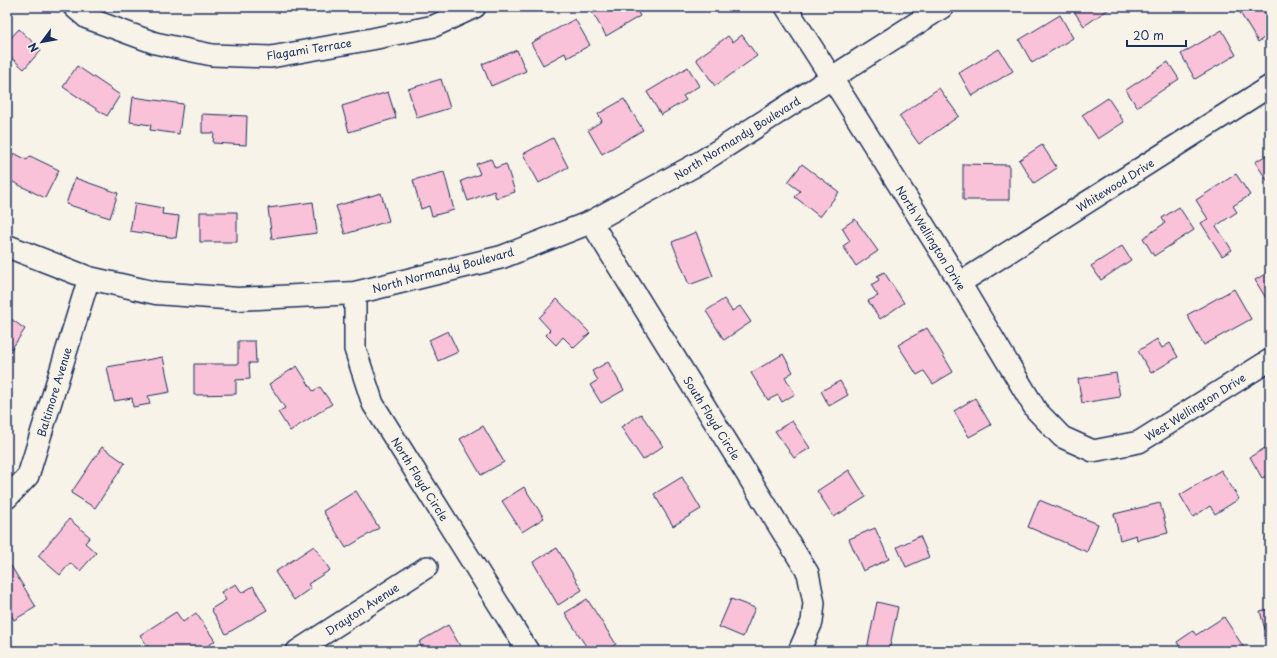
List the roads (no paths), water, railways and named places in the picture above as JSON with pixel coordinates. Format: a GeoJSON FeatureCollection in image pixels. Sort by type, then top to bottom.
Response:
{"type":"FeatureCollection","features":[{"type":"Feature","properties":{"kind":"street","name":"Flagami Terrace"},"geometry":{"type":"LineString","coordinates":[[74,7],[87,18],[155,43],[212,54],[271,57],[434,26],[475,7]]}},
{"type":"Feature","properties":{"kind":"street","name":"North Wellington Drive"},"geometry":{"type":"LineString","coordinates":[[786,7],[833,79],[960,283],[1036,410],[1062,437],[1093,451]]}},
{"type":"Feature","properties":{"kind":"street","name":"North Normandy Boulevard"},"geometry":{"type":"LineString","coordinates":[[7,246],[89,278],[156,293],[238,299],[355,293],[502,257],[591,222],[701,162],[833,79],[942,7]]}},
{"type":"Feature","properties":{"kind":"street","name":"Whitewood Drive"},"geometry":{"type":"LineString","coordinates":[[960,283],[1270,86]]}},
{"type":"Feature","properties":{"kind":"street","name":"South Floyd Circle"},"geometry":{"type":"LineString","coordinates":[[591,222],[808,573],[814,603],[812,622],[799,651]]}},
{"type":"Feature","properties":{"kind":"street","name":"Baltimore Avenue"},"geometry":{"type":"LineString","coordinates":[[7,498],[28,476],[89,278]]}},
{"type":"Feature","properties":{"kind":"street","name":"North Floyd Circle"},"geometry":{"type":"LineString","coordinates":[[355,293],[355,349],[373,404],[528,651]]}},
{"type":"Feature","properties":{"kind":"street","name":"West Wellington Drive"},"geometry":{"type":"LineString","coordinates":[[1093,451],[1139,442],[1270,360]]}},
{"type":"Feature","properties":{"kind":"street","name":"Drayton Avenue"},"geometry":{"type":"LineString","coordinates":[[297,651],[427,567]]}}]}
